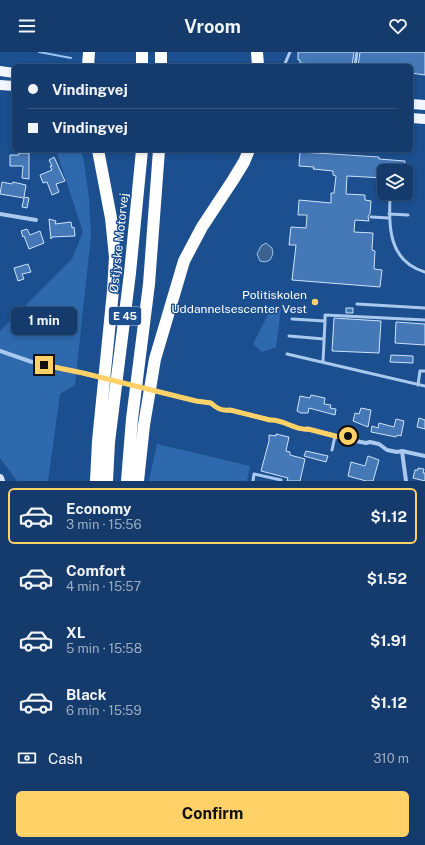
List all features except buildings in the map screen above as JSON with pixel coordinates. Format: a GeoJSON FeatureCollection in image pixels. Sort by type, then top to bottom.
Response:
{"type":"FeatureCollection","features":[{"type":"Feature","properties":{"kind":"highway"},"geometry":{"type":"LineString","coordinates":[[88,64],[89,52]]}},
{"type":"Feature","properties":{"kind":"highway"},"geometry":{"type":"LineString","coordinates":[[142,52],[142,64]]}},
{"type":"Feature","properties":{"kind":"highway"},"geometry":{"type":"LineString","coordinates":[[161,52],[161,64]]}},
{"type":"Feature","properties":{"kind":"highway"},"geometry":{"type":"LineString","coordinates":[[257,52],[258,64]]}},
{"type":"Feature","properties":{"kind":"highway"},"geometry":{"type":"LineString","coordinates":[[96,481],[98,441],[112,299],[114,257],[111,218],[98,152]]}},
{"type":"Feature","properties":{"kind":"highway","name":"Østjyske Motorvej"},"geometry":{"type":"LineString","coordinates":[[107,481],[142,152]]}},
{"type":"Feature","properties":{"kind":"highway","name":"E 45"},"geometry":{"type":"LineString","coordinates":[[127,481],[132,419],[149,284],[159,152]]}},
{"type":"Feature","properties":{"kind":"highway"},"geometry":{"type":"LineString","coordinates":[[138,481],[144,425],[154,359],[184,261],[202,227],[233,180],[248,152]]}},
{"type":"Feature","properties":{"kind":"main road"},"geometry":{"type":"LineString","coordinates":[[0,71],[12,73]]}},
{"type":"Feature","properties":{"kind":"main road"},"geometry":{"type":"LineString","coordinates":[[0,85],[12,86]]}},
{"type":"Feature","properties":{"kind":"main road"},"geometry":{"type":"LineString","coordinates":[[413,104],[425,105]]}},
{"type":"Feature","properties":{"kind":"main road"},"geometry":{"type":"LineString","coordinates":[[413,112],[425,113]]}},
{"type":"Feature","properties":{"kind":"main road"},"geometry":{"type":"LineString","coordinates":[[413,118],[425,118]]}},
{"type":"Feature","properties":{"kind":"street"},"geometry":{"type":"LineString","coordinates":[[0,214],[36,220]]}},
{"type":"Feature","properties":{"kind":"street"},"geometry":{"type":"LineString","coordinates":[[0,351],[32,362],[196,401],[211,403],[216,409],[225,411],[230,410],[270,420],[275,419],[285,422],[295,428],[303,430],[308,429],[337,436],[343,440],[379,444],[387,450],[397,452],[402,451],[425,456]]}},
{"type":"Feature","properties":{"kind":"street"},"geometry":{"type":"LineString","coordinates":[[402,451],[406,481]]}},
{"type":"Feature","properties":{"kind":"lane"},"geometry":{"type":"LineString","coordinates":[[285,64],[290,52]]}},
{"type":"Feature","properties":{"kind":"lane"},"geometry":{"type":"LineString","coordinates":[[355,64],[357,52]]}},
{"type":"Feature","properties":{"kind":"lane"},"geometry":{"type":"LineString","coordinates":[[390,200],[390,234],[395,246],[402,257],[409,264],[425,272]]}},
{"type":"Feature","properties":{"kind":"lane"},"geometry":{"type":"LineString","coordinates":[[389,214],[408,215]]}},
{"type":"Feature","properties":{"kind":"lane"},"geometry":{"type":"LineString","coordinates":[[371,217],[389,218]]}},
{"type":"Feature","properties":{"kind":"lane"},"geometry":{"type":"LineString","coordinates":[[357,304],[425,308]]}},
{"type":"Feature","properties":{"kind":"lane"},"geometry":{"type":"LineString","coordinates":[[323,362],[325,315],[425,320]]}},
{"type":"Feature","properties":{"kind":"lane"},"geometry":{"type":"LineString","coordinates":[[292,320],[325,321]]}},
{"type":"Feature","properties":{"kind":"lane"},"geometry":{"type":"LineString","coordinates":[[289,336],[324,339]]}},
{"type":"Feature","properties":{"kind":"lane"},"geometry":{"type":"LineString","coordinates":[[287,354],[425,386]]}},
{"type":"Feature","properties":{"kind":"lane"},"geometry":{"type":"LineString","coordinates":[[418,384],[420,371],[425,371]]}},
{"type":"Feature","properties":{"kind":"lane"},"geometry":{"type":"LineString","coordinates":[[332,450],[337,436]]}},
{"type":"Feature","properties":{"kind":"lane"},"geometry":{"type":"LineString","coordinates":[[253,481],[254,474],[281,480]]}},
{"type":"Feature","properties":{"kind":"shaded area"},"geometry":{"type":"Polygon","coordinates":[[[57,152],[82,152],[89,198],[91,235],[75,385],[60,394],[48,481],[17,481],[0,458],[0,331],[72,259],[83,232],[57,152]]]}},
{"type":"Feature","properties":{"kind":"shaded area"},"geometry":{"type":"Polygon","coordinates":[[[266,243],[272,248],[273,254],[270,260],[265,262],[260,261],[257,254],[261,246],[266,243]]]}},
{"type":"Feature","properties":{"kind":"shaded area"},"geometry":{"type":"Polygon","coordinates":[[[273,305],[281,309],[276,347],[262,352],[253,344],[273,305]]]}},
{"type":"Feature","properties":{"kind":"shaded area"},"geometry":{"type":"Polygon","coordinates":[[[157,444],[250,466],[247,481],[149,481],[157,444]]]}},
{"type":"Feature","properties":{"kind":"waterway"},"geometry":{"type":"LineString","coordinates":[[39,52],[71,58]]}},
{"type":"Feature","properties":{"kind":"place","name":"Politiskolen Uddannelsescenter Vest"},"geometry":{"type":"Point","coordinates":[315,302]}},
{"type":"Feature","properties":{"kind":"route"},"geometry":{"type":"LineString","coordinates":[[44,365],[83,373],[196,401],[211,403],[216,409],[225,411],[230,410],[270,420],[275,419],[303,430],[308,429],[339,437],[344,435],[348,436]]}}]}
